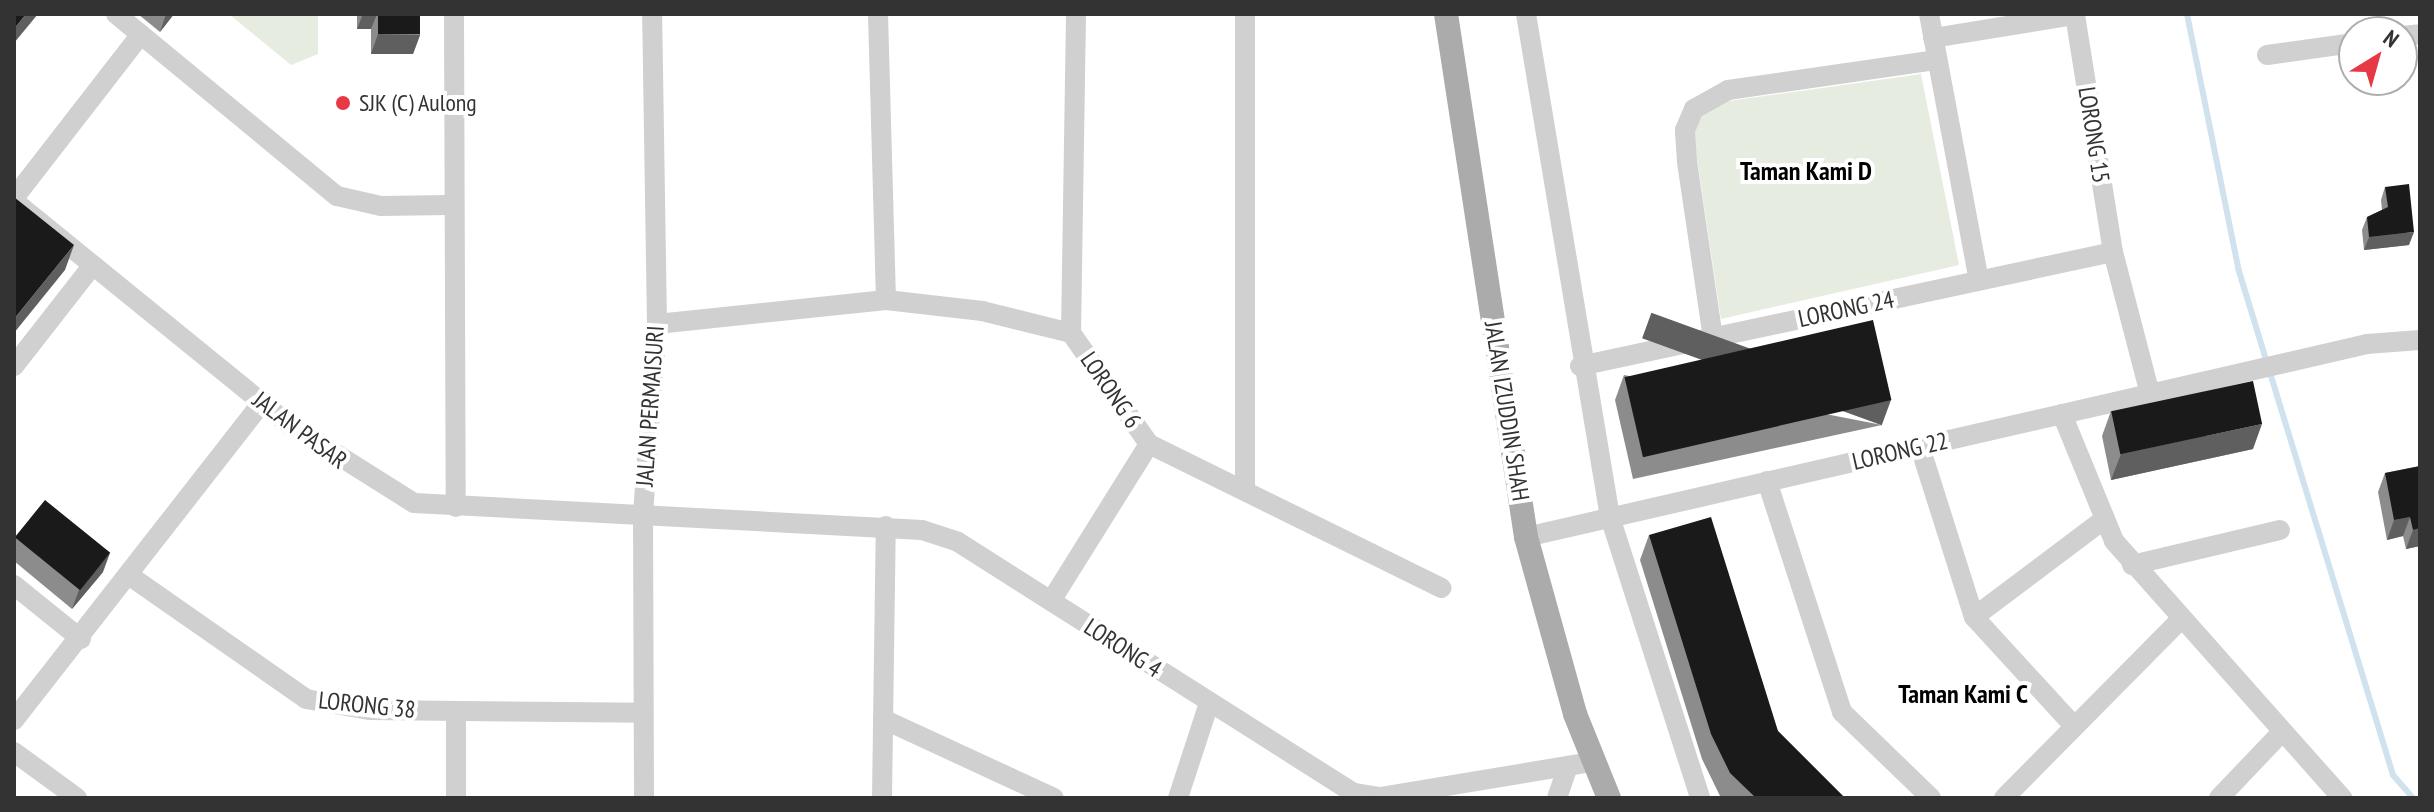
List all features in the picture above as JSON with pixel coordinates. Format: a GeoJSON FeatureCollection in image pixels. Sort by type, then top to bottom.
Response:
{"type":"FeatureCollection","features":[{"type":"Feature","properties":{"kind":"main road","name":"JALAN IZUDDIN SHAH"},"geometry":{"type":"LineString","coordinates":[[1446,14],[1526,537],[1580,764],[1609,798]]}},
{"type":"Feature","properties":{"kind":"street"},"geometry":{"type":"LineString","coordinates":[[116,14],[337,196],[381,206],[449,205]]}},
{"type":"Feature","properties":{"kind":"street"},"geometry":{"type":"LineString","coordinates":[[454,14],[449,205],[456,507]]}},
{"type":"Feature","properties":{"kind":"street","name":"JALAN PERMAISURI"},"geometry":{"type":"LineString","coordinates":[[644,798],[643,514],[657,324],[652,14]]}},
{"type":"Feature","properties":{"kind":"street"},"geometry":{"type":"LineString","coordinates":[[878,14],[886,300]]}},
{"type":"Feature","properties":{"kind":"street"},"geometry":{"type":"LineString","coordinates":[[1071,333],[1076,14]]}},
{"type":"Feature","properties":{"kind":"street"},"geometry":{"type":"LineString","coordinates":[[1245,14],[1245,491]]}},
{"type":"Feature","properties":{"kind":"street"},"geometry":{"type":"LineString","coordinates":[[1526,14],[1580,366],[1610,517],[1700,798]]}},
{"type":"Feature","properties":{"kind":"street"},"geometry":{"type":"LineString","coordinates":[[1929,14],[1979,280]]}},
{"type":"Feature","properties":{"kind":"street","name":"LORONG 15"},"geometry":{"type":"LineString","coordinates":[[1933,38],[2075,15],[2113,252],[2150,394]]}},
{"type":"Feature","properties":{"kind":"street"},"geometry":{"type":"LineString","coordinates":[[14,200],[141,34]]}},
{"type":"Feature","properties":{"kind":"street"},"geometry":{"type":"LineString","coordinates":[[2267,55],[2338,45]]}},
{"type":"Feature","properties":{"kind":"street"},"geometry":{"type":"LineString","coordinates":[[1713,338],[1687,161],[1685,130],[1694,109],[1728,90],[1937,60]]}},
{"type":"Feature","properties":{"kind":"street","name":"JALAN PASAR"},"geometry":{"type":"LineString","coordinates":[[14,200],[262,403],[378,487],[414,503],[643,514]]}},
{"type":"Feature","properties":{"kind":"street","name":"LORONG 24"},"geometry":{"type":"LineString","coordinates":[[1580,366],[2113,252]]}},
{"type":"Feature","properties":{"kind":"street"},"geometry":{"type":"LineString","coordinates":[[14,366],[92,266]]}},
{"type":"Feature","properties":{"kind":"street","name":"LORONG 6"},"geometry":{"type":"LineString","coordinates":[[657,324],[886,300],[982,311],[1071,333],[1149,444],[1442,588]]}},
{"type":"Feature","properties":{"kind":"street","name":"LORONG 22"},"geometry":{"type":"LineString","coordinates":[[1526,537],[2245,372],[2420,340]]}},
{"type":"Feature","properties":{"kind":"street"},"geometry":{"type":"LineString","coordinates":[[14,720],[81,639],[262,403]]}},
{"type":"Feature","properties":{"kind":"street"},"geometry":{"type":"LineString","coordinates":[[2062,414],[2103,520],[2132,565],[2342,798]]}},
{"type":"Feature","properties":{"kind":"street"},"geometry":{"type":"LineString","coordinates":[[1051,601],[1149,444]]}},
{"type":"Feature","properties":{"kind":"street"},"geometry":{"type":"LineString","coordinates":[[1920,447],[1974,617],[2074,726]]}},
{"type":"Feature","properties":{"kind":"street"},"geometry":{"type":"LineString","coordinates":[[1767,481],[1842,712],[1931,798]]}},
{"type":"Feature","properties":{"kind":"street","name":"LORONG 4"},"geometry":{"type":"LineString","coordinates":[[643,514],[886,526],[958,542],[1341,789],[1380,797],[1580,764]]}},
{"type":"Feature","properties":{"kind":"street"},"geometry":{"type":"LineString","coordinates":[[1974,617],[2103,520]]}},
{"type":"Feature","properties":{"kind":"street"},"geometry":{"type":"LineString","coordinates":[[882,798],[886,526]]}},
{"type":"Feature","properties":{"kind":"street"},"geometry":{"type":"LineString","coordinates":[[2132,565],[2280,530]]}},
{"type":"Feature","properties":{"kind":"street","name":"LORONG 38"},"geometry":{"type":"LineString","coordinates":[[130,576],[289,692],[369,710],[643,713]]}},
{"type":"Feature","properties":{"kind":"street"},"geometry":{"type":"LineString","coordinates":[[14,585],[81,639]]}},
{"type":"Feature","properties":{"kind":"street"},"geometry":{"type":"LineString","coordinates":[[2004,798],[2180,620]]}},
{"type":"Feature","properties":{"kind":"street"},"geometry":{"type":"LineString","coordinates":[[1178,798],[1209,703]]}},
{"type":"Feature","properties":{"kind":"street"},"geometry":{"type":"LineString","coordinates":[[456,712],[456,798]]}},
{"type":"Feature","properties":{"kind":"street"},"geometry":{"type":"LineString","coordinates":[[883,719],[1054,798]]}},
{"type":"Feature","properties":{"kind":"street"},"geometry":{"type":"LineString","coordinates":[[2219,798],[2281,733]]}},
{"type":"Feature","properties":{"kind":"street"},"geometry":{"type":"LineString","coordinates":[[14,752],[77,798]]}},
{"type":"Feature","properties":{"kind":"street"},"geometry":{"type":"LineString","coordinates":[[1557,798],[1580,764]]}},
{"type":"Feature","properties":{"kind":"shaded area"},"geometry":{"type":"Polygon","coordinates":[[[229,14],[318,14],[318,54],[291,65],[229,14]]]}},
{"type":"Feature","properties":{"kind":"shaded area"},"geometry":{"type":"Polygon","coordinates":[[[1921,74],[1959,265],[1721,319],[1693,133],[1702,116],[1715,103],[1921,74]]]}},
{"type":"Feature","properties":{"kind":"building"},"geometry":{"type":"Polygon","coordinates":[[[14,14],[26,14],[14,29],[14,14]]]}},
{"type":"Feature","properties":{"kind":"building"},"geometry":{"type":"Polygon","coordinates":[[[378,14],[420,14],[420,34],[378,34],[378,14]]]}},
{"type":"Feature","properties":{"kind":"building"},"geometry":{"type":"Polygon","coordinates":[[[2409,184],[2414,232],[2369,237],[2367,217],[2388,207],[2385,187],[2409,184]]]}},
{"type":"Feature","properties":{"kind":"building"},"geometry":{"type":"Polygon","coordinates":[[[14,197],[74,245],[14,319],[14,197]]]}},
{"type":"Feature","properties":{"kind":"building"},"geometry":{"type":"Polygon","coordinates":[[[1873,320],[1891,400],[1643,457],[1625,377],[1873,320]]]}},
{"type":"Feature","properties":{"kind":"building"},"geometry":{"type":"Polygon","coordinates":[[[2253,381],[2262,424],[2120,454],[2111,411],[2253,381]]]}},
{"type":"Feature","properties":{"kind":"building"},"geometry":{"type":"Polygon","coordinates":[[[2420,466],[2420,528],[2413,530],[2410,517],[2394,520],[2385,473],[2420,466]]]}},
{"type":"Feature","properties":{"kind":"building"},"geometry":{"type":"Polygon","coordinates":[[[45,500],[110,553],[80,590],[15,537],[45,500]]]}},
{"type":"Feature","properties":{"kind":"building"},"geometry":{"type":"Polygon","coordinates":[[[1711,517],[1778,731],[1845,798],[1756,798],[1730,773],[1711,734],[1649,535],[1711,517]]]}},
{"type":"Feature","properties":{"kind":"waterway"},"geometry":{"type":"LineString","coordinates":[[2187,14],[2238,268],[2393,775],[2413,798]]}},
{"type":"Feature","properties":{"kind":"place","name":"SJK (C) Aulong"},"geometry":{"type":"Point","coordinates":[343,103]}},
{"type":"Feature","properties":{"kind":"district","name":"Taman Kami D"},"geometry":{"type":"Point","coordinates":[1806,171]}},
{"type":"Feature","properties":{"kind":"district","name":"Taman Kami C"},"geometry":{"type":"Point","coordinates":[1963,694]}}]}
